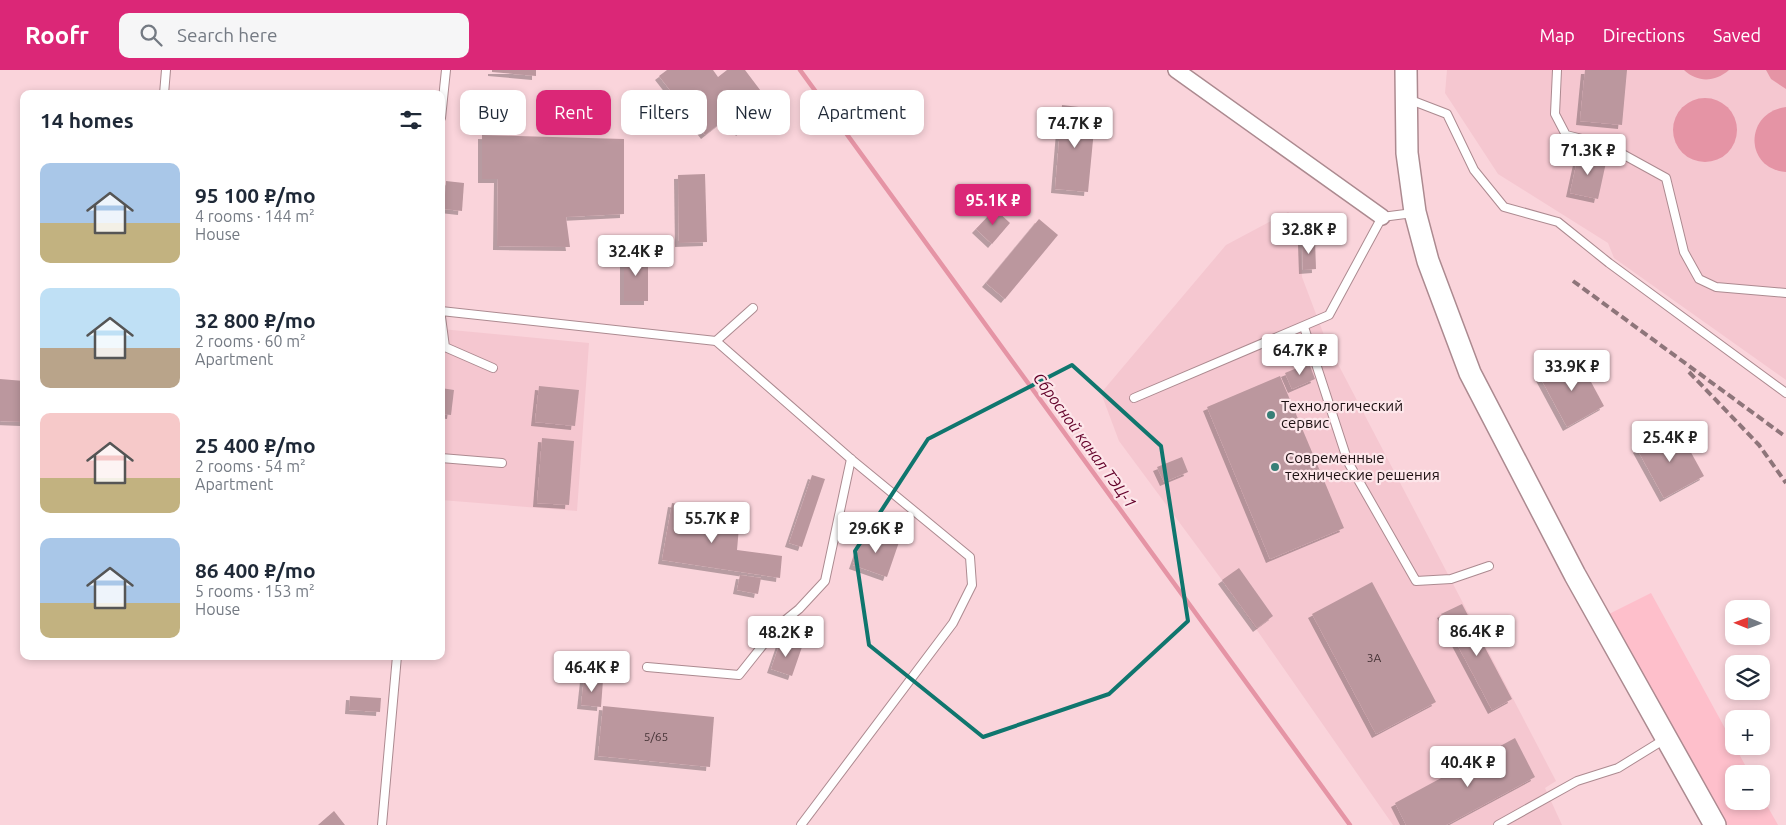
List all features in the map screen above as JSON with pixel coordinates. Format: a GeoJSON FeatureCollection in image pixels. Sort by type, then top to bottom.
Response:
{"type":"FeatureCollection","features":[{"type":"Feature","properties":{"kind":"main road"},"geometry":{"type":"LineString","coordinates":[[1406,70],[1407,153],[1416,212],[1428,261],[1470,373],[1575,575],[1715,825]]}},
{"type":"Feature","properties":{"kind":"street"},"geometry":{"type":"LineString","coordinates":[[1176,70],[1382,217]]}},
{"type":"Feature","properties":{"kind":"lane"},"geometry":{"type":"LineString","coordinates":[[164,90],[166,70]]}},
{"type":"Feature","properties":{"kind":"lane"},"geometry":{"type":"LineString","coordinates":[[444,90],[446,70]]}},
{"type":"Feature","properties":{"kind":"lane"},"geometry":{"type":"LineString","coordinates":[[1556,70],[1555,114],[1566,134],[1606,145],[1666,178],[1684,252],[1699,280],[1716,287],[1786,293]]}},
{"type":"Feature","properties":{"kind":"lane"},"geometry":{"type":"LineString","coordinates":[[1406,98],[1447,114],[1474,170],[1504,207],[1558,222],[1609,263],[1786,393]]}},
{"type":"Feature","properties":{"kind":"lane"},"geometry":{"type":"LineString","coordinates":[[1134,398],[1304,327],[1328,315],[1382,217],[1416,212]]}},
{"type":"Feature","properties":{"kind":"lane"},"geometry":{"type":"LineString","coordinates":[[716,341],[753,308]]}},
{"type":"Feature","properties":{"kind":"lane"},"geometry":{"type":"LineString","coordinates":[[445,311],[716,341],[851,459],[970,557],[972,585],[953,624],[801,825]]}},
{"type":"Feature","properties":{"kind":"lane"},"geometry":{"type":"LineString","coordinates":[[1304,327],[1348,462],[1416,581],[1451,579],[1489,566]]}},
{"type":"Feature","properties":{"kind":"lane"},"geometry":{"type":"LineString","coordinates":[[445,347],[493,368]]}},
{"type":"Feature","properties":{"kind":"lane"},"geometry":{"type":"LineString","coordinates":[[445,458],[502,463]]}},
{"type":"Feature","properties":{"kind":"lane"},"geometry":{"type":"LineString","coordinates":[[647,667],[739,675],[778,626],[799,609],[825,581],[851,459]]}},
{"type":"Feature","properties":{"kind":"lane"},"geometry":{"type":"LineString","coordinates":[[382,825],[397,660]]}},
{"type":"Feature","properties":{"kind":"lane"},"geometry":{"type":"LineString","coordinates":[[1498,825],[1578,781],[1618,768],[1666,738]]}},
{"type":"Feature","properties":{"kind":"highlighted area"},"geometry":{"type":"Polygon","coordinates":[[[1072,365],[1161,446],[1188,621],[1109,694],[983,737],[869,645],[855,551],[928,439],[1072,365]]]}},
{"type":"Feature","properties":{"kind":"shaded area"},"geometry":{"type":"Polygon","coordinates":[[[1447,70],[1786,70],[1786,380],[1614,258],[1608,243],[1498,174],[1445,93],[1447,70]]]}},
{"type":"Feature","properties":{"kind":"shaded area"},"geometry":{"type":"Polygon","coordinates":[[[1684,70],[1729,70],[1712,79],[1701,79],[1684,70]]]}},
{"type":"Feature","properties":{"kind":"shaded area"},"geometry":{"type":"Polygon","coordinates":[[[1766,70],[1786,70],[1786,89],[1771,79],[1766,70]]]}},
{"type":"Feature","properties":{"kind":"shaded area"},"geometry":{"type":"Polygon","coordinates":[[[1699,98],[1711,98],[1728,107],[1735,118],[1737,130],[1735,142],[1728,153],[1711,162],[1699,162],[1687,157],[1678,148],[1673,136],[1673,124],[1678,112],[1687,103],[1699,98]]]}},
{"type":"Feature","properties":{"kind":"shaded area"},"geometry":{"type":"Polygon","coordinates":[[[1786,107],[1786,172],[1772,169],[1762,161],[1756,151],[1754,140],[1756,129],[1762,119],[1772,111],[1786,107]]]}},
{"type":"Feature","properties":{"kind":"shaded area"},"geometry":{"type":"Polygon","coordinates":[[[1288,212],[1305,226],[1300,236],[1302,277],[1327,343],[1556,781],[1545,788],[1562,825],[1393,825],[1222,580],[1119,441],[1101,393],[1226,245],[1288,212]]]}},
{"type":"Feature","properties":{"kind":"shaded area"},"geometry":{"type":"Polygon","coordinates":[[[445,329],[589,343],[577,511],[445,500],[445,329]]]}},
{"type":"Feature","properties":{"kind":"shaded area"},"geometry":{"type":"Polygon","coordinates":[[[1651,593],[1725,728],[1725,755],[1740,755],[1745,765],[1725,765],[1725,810],[1770,810],[1778,825],[1725,825],[1607,615],[1651,593]]]}},
{"type":"Feature","properties":{"kind":"building"},"geometry":{"type":"Polygon","coordinates":[[[492,70],[536,70],[536,76],[492,72],[492,70]]]}},
{"type":"Feature","properties":{"kind":"building"},"geometry":{"type":"Polygon","coordinates":[[[667,70],[713,70],[718,77],[727,70],[745,70],[760,90],[717,90],[717,126],[707,133],[707,90],[670,90],[659,76],[667,70]]]}},
{"type":"Feature","properties":{"kind":"building"},"geometry":{"type":"Polygon","coordinates":[[[1585,70],[1627,70],[1622,125],[1580,121],[1585,70]]]}},
{"type":"Feature","properties":{"kind":"building"},"geometry":{"type":"Polygon","coordinates":[[[1062,105],[1096,109],[1088,192],[1055,189],[1062,105]]]}},
{"type":"Feature","properties":{"kind":"building"},"geometry":{"type":"Polygon","coordinates":[[[482,135],[624,139],[624,214],[566,217],[570,247],[497,246],[498,179],[482,179],[482,135]]]}},
{"type":"Feature","properties":{"kind":"building"},"geometry":{"type":"Polygon","coordinates":[[[1579,152],[1607,158],[1598,199],[1570,193],[1579,152]]]}},
{"type":"Feature","properties":{"kind":"building"},"geometry":{"type":"Polygon","coordinates":[[[705,174],[707,242],[679,243],[678,175],[705,174]]]}},
{"type":"Feature","properties":{"kind":"building"},"geometry":{"type":"Polygon","coordinates":[[[446,181],[464,183],[462,211],[445,209],[446,181]]]}},
{"type":"Feature","properties":{"kind":"building"},"geometry":{"type":"Polygon","coordinates":[[[995,209],[1010,223],[992,244],[976,229],[995,209]]]}},
{"type":"Feature","properties":{"kind":"building"},"geometry":{"type":"Polygon","coordinates":[[[1039,219],[1058,235],[1005,299],[986,283],[1039,219]]]}},
{"type":"Feature","properties":{"kind":"building"},"geometry":{"type":"Polygon","coordinates":[[[1315,240],[1316,269],[1303,270],[1302,241],[1315,240]]]}},
{"type":"Feature","properties":{"kind":"building"},"geometry":{"type":"Polygon","coordinates":[[[624,252],[648,253],[648,301],[624,301],[624,252]]]}},
{"type":"Feature","properties":{"kind":"building"},"geometry":{"type":"Polygon","coordinates":[[[1577,356],[1604,406],[1567,427],[1540,377],[1577,356]]]}},
{"type":"Feature","properties":{"kind":"building"},"geometry":{"type":"Polygon","coordinates":[[[1309,363],[1315,379],[1292,389],[1285,373],[1309,363]]]}},
{"type":"Feature","properties":{"kind":"building","name":"Современные технические решения"},"geometry":{"type":"Polygon","coordinates":[[[1280,376],[1344,528],[1270,559],[1207,407],[1280,376]]]}},
{"type":"Feature","properties":{"kind":"building"},"geometry":{"type":"Polygon","coordinates":[[[0,379],[20,381],[20,422],[0,421],[0,379]]]}},
{"type":"Feature","properties":{"kind":"building"},"geometry":{"type":"Polygon","coordinates":[[[539,386],[579,390],[575,426],[535,422],[539,386]]]}},
{"type":"Feature","properties":{"kind":"building"},"geometry":{"type":"Polygon","coordinates":[[[445,389],[454,390],[451,415],[445,414],[445,389]]]}},
{"type":"Feature","properties":{"kind":"building"},"geometry":{"type":"Polygon","coordinates":[[[1677,427],[1704,476],[1664,498],[1637,449],[1677,427]]]}},
{"type":"Feature","properties":{"kind":"building"},"geometry":{"type":"Polygon","coordinates":[[[542,438],[574,441],[569,505],[537,503],[542,438]]]}},
{"type":"Feature","properties":{"kind":"building"},"geometry":{"type":"Polygon","coordinates":[[[1182,457],[1188,472],[1164,482],[1157,467],[1182,457]]]}},
{"type":"Feature","properties":{"kind":"building"},"geometry":{"type":"Polygon","coordinates":[[[812,475],[825,479],[802,547],[789,543],[812,475]]]}},
{"type":"Feature","properties":{"kind":"building"},"geometry":{"type":"Polygon","coordinates":[[[672,503],[715,510],[713,524],[739,527],[737,550],[782,556],[780,578],[662,560],[672,503]]]}},
{"type":"Feature","properties":{"kind":"building"},"geometry":{"type":"Polygon","coordinates":[[[865,530],[899,542],[887,577],[853,565],[865,530]]]}},
{"type":"Feature","properties":{"kind":"building"},"geometry":{"type":"Polygon","coordinates":[[[1239,568],[1273,616],[1257,628],[1222,580],[1239,568]]]}},
{"type":"Feature","properties":{"kind":"building"},"geometry":{"type":"Polygon","coordinates":[[[740,575],[761,578],[758,594],[737,590],[740,575]]]}},
{"type":"Feature","properties":{"kind":"building"},"geometry":{"type":"Polygon","coordinates":[[[1372,582],[1436,702],[1376,734],[1312,614],[1372,582]]]}},
{"type":"Feature","properties":{"kind":"building"},"geometry":{"type":"Polygon","coordinates":[[[1462,604],[1512,699],[1492,710],[1441,614],[1462,604]]]}},
{"type":"Feature","properties":{"kind":"building"},"geometry":{"type":"Polygon","coordinates":[[[781,640],[802,647],[792,676],[771,669],[781,640]]]}},
{"type":"Feature","properties":{"kind":"building"},"geometry":{"type":"Polygon","coordinates":[[[584,678],[603,680],[601,707],[581,705],[584,678]]]}},
{"type":"Feature","properties":{"kind":"building"},"geometry":{"type":"Polygon","coordinates":[[[350,696],[381,698],[380,712],[349,710],[350,696]]]}},
{"type":"Feature","properties":{"kind":"building"},"geometry":{"type":"Polygon","coordinates":[[[603,706],[714,717],[710,767],[598,756],[603,706]]]}},
{"type":"Feature","properties":{"kind":"building"},"geometry":{"type":"Polygon","coordinates":[[[1515,738],[1535,777],[1446,825],[1406,825],[1395,803],[1515,738]]]}},
{"type":"Feature","properties":{"kind":"building"},"geometry":{"type":"Polygon","coordinates":[[[334,811],[345,825],[318,825],[334,811]]]}},
{"type":"Feature","properties":{"kind":"waterway","name":"Сбросной канал ТЭЦ-1"},"geometry":{"type":"LineString","coordinates":[[800,70],[1350,825]]}},
{"type":"Feature","properties":{"kind":"railway"},"geometry":{"type":"LineString","coordinates":[[1573,281],[1786,437]]}},
{"type":"Feature","properties":{"kind":"railway"},"geometry":{"type":"LineString","coordinates":[[1689,372],[1759,445],[1786,483]]}},
{"type":"Feature","properties":{"kind":"place","name":"Технологический сервис"},"geometry":{"type":"Point","coordinates":[1271,415]}},
{"type":"Feature","properties":{"kind":"place","name":"Современные технические решения"},"geometry":{"type":"Point","coordinates":[1275,467]}}]}
